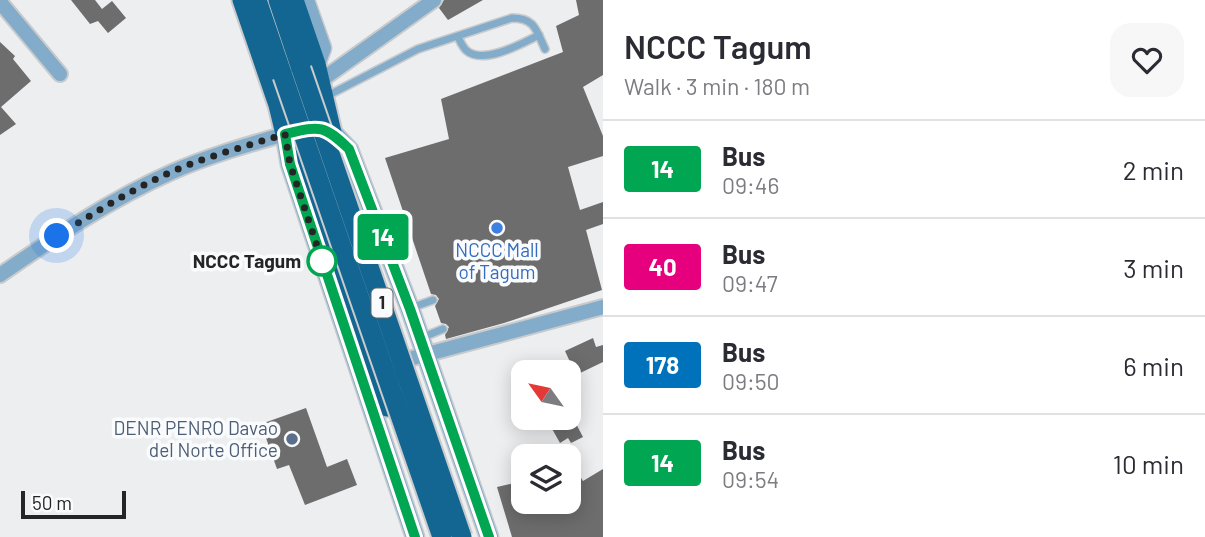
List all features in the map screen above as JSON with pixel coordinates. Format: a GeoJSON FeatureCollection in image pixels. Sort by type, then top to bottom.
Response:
{"type":"FeatureCollection","features":[{"type":"Feature","properties":{"kind":"highway","name":"1"},"geometry":{"type":"LineString","coordinates":[[242,0],[278,105],[285,134],[300,160],[345,309],[433,537]]}},
{"type":"Feature","properties":{"kind":"highway","name":"1"},"geometry":{"type":"LineString","coordinates":[[257,0],[311,82],[462,537]]}},
{"type":"Feature","properties":{"kind":"highway","name":"1"},"geometry":{"type":"LineString","coordinates":[[278,0],[418,350],[470,537]]}},
{"type":"Feature","properties":{"kind":"highway","name":"1"},"geometry":{"type":"LineString","coordinates":[[294,0],[311,82],[442,537]]}},
{"type":"Feature","properties":{"kind":"highway"},"geometry":{"type":"LineString","coordinates":[[285,134],[319,112],[311,82]]}},
{"type":"Feature","properties":{"kind":"highway"},"geometry":{"type":"LineString","coordinates":[[285,134],[314,128],[331,131]]}},
{"type":"Feature","properties":{"kind":"street"},"geometry":{"type":"LineString","coordinates":[[0,275],[57,236],[147,184],[197,162],[285,134],[271,107],[232,0]]}},
{"type":"Feature","properties":{"kind":"street"},"geometry":{"type":"LineString","coordinates":[[305,0],[322,48],[311,82]]}},
{"type":"Feature","properties":{"kind":"street"},"geometry":{"type":"LineString","coordinates":[[311,82],[434,0]]}},
{"type":"Feature","properties":{"kind":"street"},"geometry":{"type":"LineString","coordinates":[[0,2],[60,74]]}},
{"type":"Feature","properties":{"kind":"street"},"geometry":{"type":"LineString","coordinates":[[331,131],[349,149],[410,309],[418,350],[489,537]]}},
{"type":"Feature","properties":{"kind":"street"},"geometry":{"type":"LineString","coordinates":[[418,350],[603,307]]}},
{"type":"Feature","properties":{"kind":"street"},"geometry":{"type":"LineString","coordinates":[[345,309],[415,537]]}},
{"type":"Feature","properties":{"kind":"lane"},"geometry":{"type":"LineString","coordinates":[[311,82],[408,54],[512,18],[524,18],[534,25],[545,48]]}},
{"type":"Feature","properties":{"kind":"lane"},"geometry":{"type":"LineString","coordinates":[[457,37],[467,51],[481,55],[510,49],[538,35]]}},
{"type":"Feature","properties":{"kind":"lane"},"geometry":{"type":"LineString","coordinates":[[410,309],[433,300]]}},
{"type":"Feature","properties":{"kind":"lane"},"geometry":{"type":"LineString","coordinates":[[418,350],[443,329]]}},
{"type":"Feature","properties":{"kind":"building"},"geometry":{"type":"Polygon","coordinates":[[[71,0],[95,0],[102,9],[112,1],[126,18],[108,33],[98,21],[90,24],[71,0]]]}},
{"type":"Feature","properties":{"kind":"building"},"geometry":{"type":"Polygon","coordinates":[[[444,0],[483,0],[448,20],[439,8],[444,0]]]}},
{"type":"Feature","properties":{"kind":"building","name":"NCCC Mall of Tagum"},"geometry":{"type":"Polygon","coordinates":[[[576,0],[603,0],[603,75],[583,87],[603,136],[603,156],[568,167],[580,210],[603,202],[603,224],[586,230],[602,290],[504,323],[446,339],[449,327],[441,323],[435,306],[439,299],[431,294],[385,158],[449,139],[441,99],[563,52],[556,26],[579,15],[576,0]]]}},
{"type":"Feature","properties":{"kind":"building"},"geometry":{"type":"Polygon","coordinates":[[[0,42],[15,56],[13,59],[31,81],[1,107],[16,124],[0,135],[0,42]]]}},
{"type":"Feature","properties":{"kind":"building"},"geometry":{"type":"Polygon","coordinates":[[[593,338],[596,347],[603,345],[603,362],[581,373],[581,360],[569,360],[565,351],[593,338]]]}},
{"type":"Feature","properties":{"kind":"building"},"geometry":{"type":"Polygon","coordinates":[[[306,408],[327,467],[347,459],[357,485],[305,505],[289,465],[277,469],[261,424],[306,408]]]}},
{"type":"Feature","properties":{"kind":"building"},"geometry":{"type":"Polygon","coordinates":[[[553,430],[579,430],[583,437],[571,443],[568,438],[560,443],[553,430]]]}},
{"type":"Feature","properties":{"kind":"building"},"geometry":{"type":"Polygon","coordinates":[[[603,469],[603,537],[512,537],[497,487],[511,484],[511,514],[581,514],[581,478],[583,481],[603,469]]]}},
{"type":"Feature","properties":{"kind":"bus line","name":"14"},"geometry":{"type":"LineString","coordinates":[[415,537],[290,164],[285,134],[314,128],[324,129],[331,131],[349,149],[410,309],[489,537]]}},
{"type":"Feature","properties":{"kind":"place","name":"NCCC Mall of Tagum"},"geometry":{"type":"Point","coordinates":[497,228]}},
{"type":"Feature","properties":{"kind":"place","name":"NCCC Tagum"},"geometry":{"type":"Point","coordinates":[322,261]}},
{"type":"Feature","properties":{"kind":"place","name":"DENR PENRO Davao del Norte Office"},"geometry":{"type":"Point","coordinates":[292,439]}},
{"type":"Feature","properties":{"kind":"route"},"geometry":{"type":"LineString","coordinates":[[57,236],[134,190],[171,172],[221,153],[285,134],[290,164],[322,261]]}}]}
